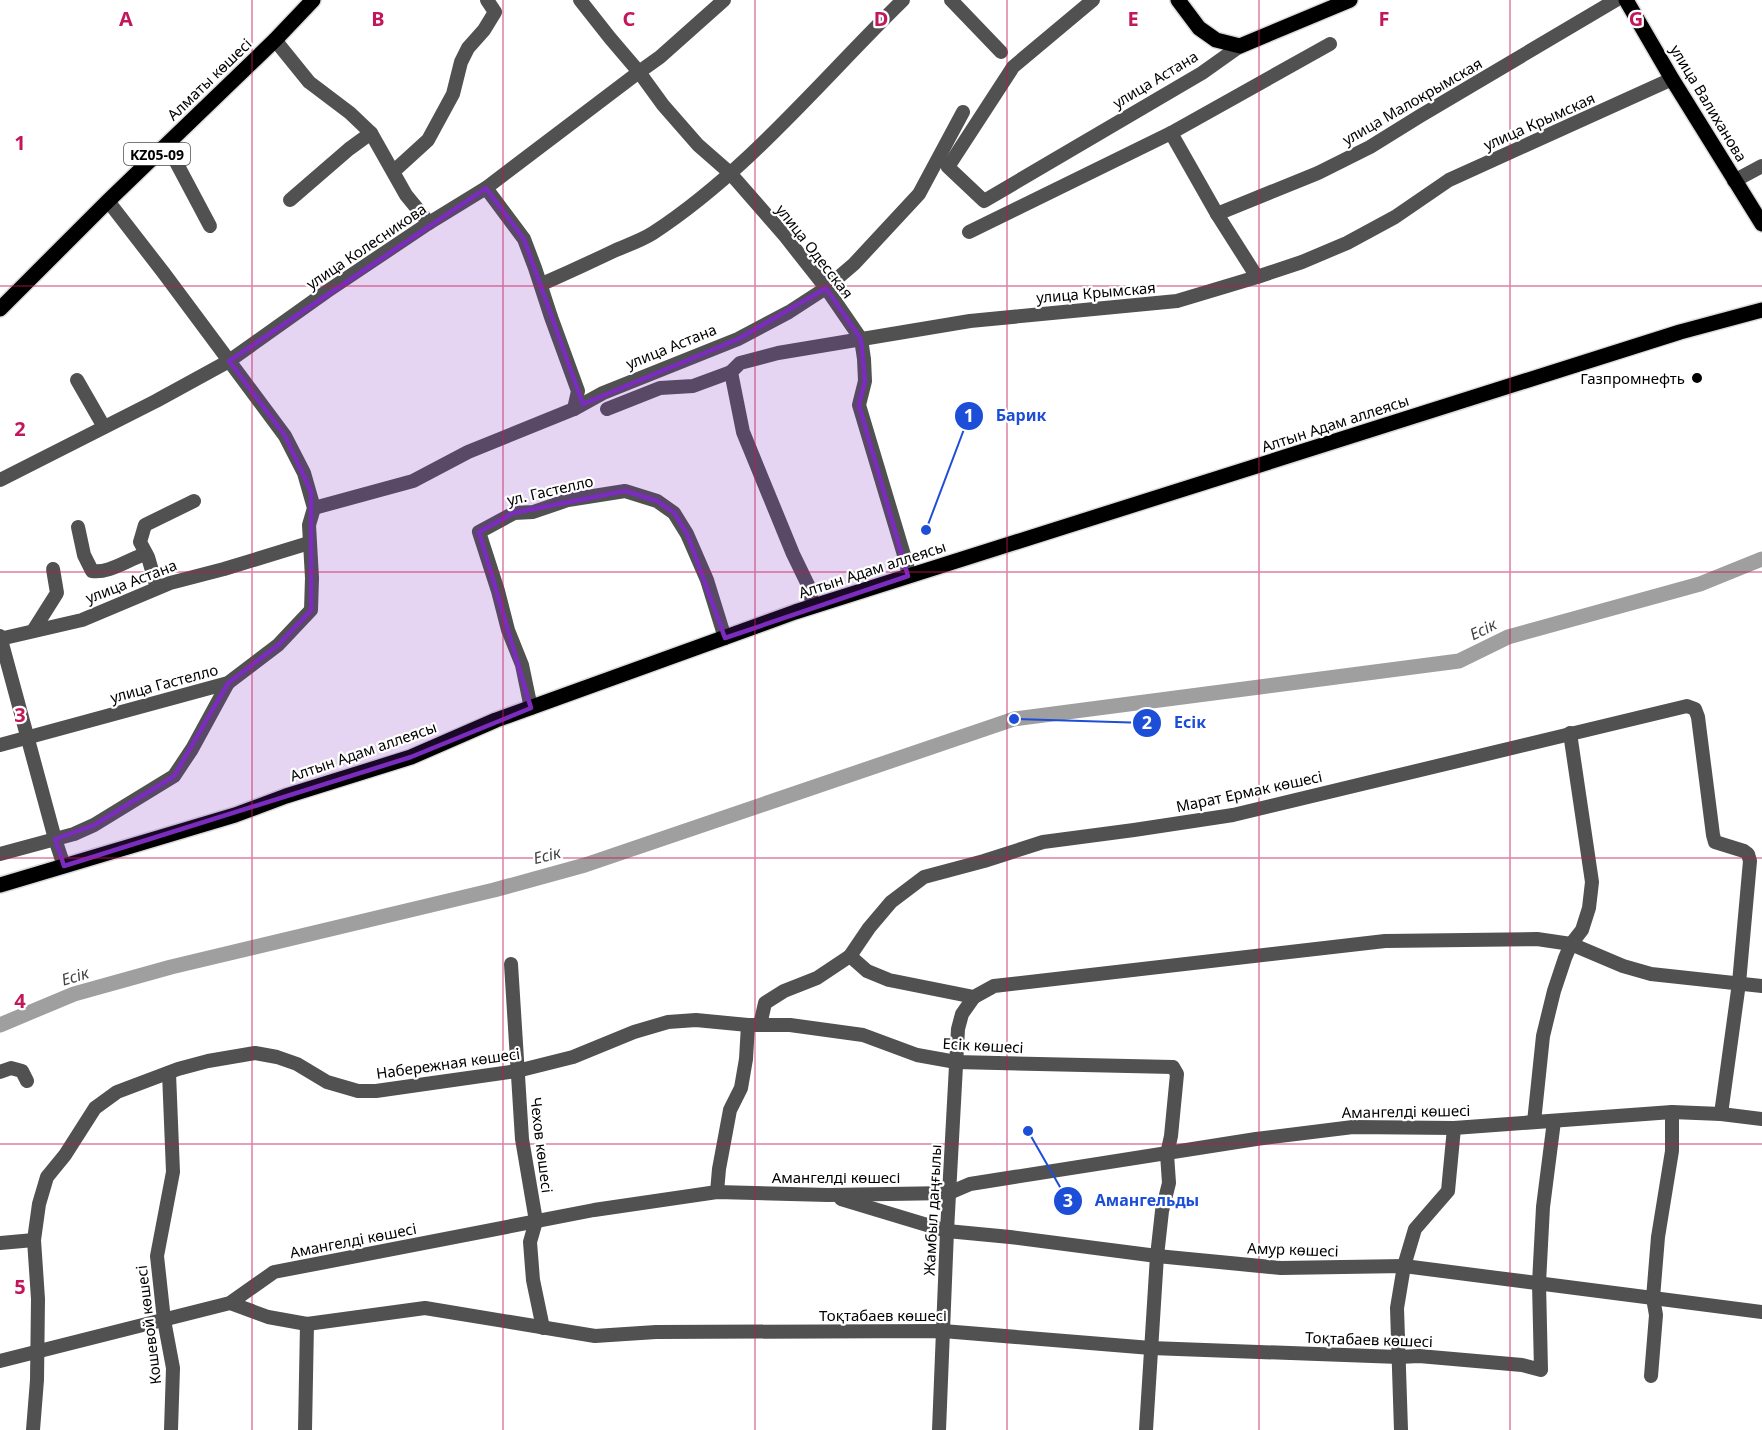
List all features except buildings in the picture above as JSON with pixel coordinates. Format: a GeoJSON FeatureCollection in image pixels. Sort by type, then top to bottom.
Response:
{"type":"FeatureCollection","features":[{"type":"Feature","properties":{"kind":"main road","name":"Алматы көшесі"},"geometry":{"type":"LineString","coordinates":[[0,309],[313,0]]}},
{"type":"Feature","properties":{"kind":"main road"},"geometry":{"type":"LineString","coordinates":[[1178,0],[1199,28],[1216,40],[1240,46]]}},
{"type":"Feature","properties":{"kind":"main road","name":"улица Астана"},"geometry":{"type":"LineString","coordinates":[[1240,46],[1350,0]]}},
{"type":"Feature","properties":{"kind":"main road","name":"улица Валиханова"},"geometry":{"type":"LineString","coordinates":[[1626,0],[1762,224]]}},
{"type":"Feature","properties":{"kind":"main road","name":"Алтын Адам аллеясы"},"geometry":{"type":"LineString","coordinates":[[0,885],[235,815],[286,796],[411,757],[496,720],[813,606],[1759,309]]}},
{"type":"Feature","properties":{"kind":"street"},"geometry":{"type":"LineString","coordinates":[[394,171],[428,140],[449,102],[461,62],[468,48],[484,30],[495,12],[487,0]]}},
{"type":"Feature","properties":{"kind":"street","name":"улица Одесская"},"geometry":{"type":"LineString","coordinates":[[580,0],[663,105],[698,145],[730,173],[785,236],[826,288],[861,339],[865,381],[859,405],[907,565],[908,576]]}},
{"type":"Feature","properties":{"kind":"street","name":"улица Колесникова"},"geometry":{"type":"LineString","coordinates":[[0,480],[230,361],[326,292],[486,188],[660,57],[724,0]]}},
{"type":"Feature","properties":{"kind":"street"},"geometry":{"type":"LineString","coordinates":[[542,284],[651,234],[694,202],[730,173],[778,128],[903,0]]}},
{"type":"Feature","properties":{"kind":"street"},"geometry":{"type":"LineString","coordinates":[[951,0],[1001,52]]}},
{"type":"Feature","properties":{"kind":"street","name":"улица Астана"},"geometry":{"type":"LineString","coordinates":[[1093,0],[1014,67],[948,167],[984,201],[1202,73],[1240,46]]}},
{"type":"Feature","properties":{"kind":"street","name":"улица Малокрымская"},"geometry":{"type":"LineString","coordinates":[[1217,214],[1318,173],[1370,147],[1616,0]]}},
{"type":"Feature","properties":{"kind":"street"},"geometry":{"type":"LineString","coordinates":[[275,40],[309,82],[350,113],[371,134],[406,195],[429,223]]}},
{"type":"Feature","properties":{"kind":"street"},"geometry":{"type":"LineString","coordinates":[[969,232],[1171,133],[1330,44]]}},
{"type":"Feature","properties":{"kind":"street","name":"улица Крымская"},"geometry":{"type":"LineString","coordinates":[[607,408],[660,388],[693,386],[731,372],[740,363],[778,353],[970,321],[1177,301],[1257,277],[1302,262],[1347,243],[1395,217],[1449,180],[1672,79]]}},
{"type":"Feature","properties":{"kind":"street","name":"улица Астана"},"geometry":{"type":"LineString","coordinates":[[314,508],[413,481],[468,452],[574,409],[603,393],[738,339],[789,312],[826,288],[854,264],[919,194],[963,112]]}},
{"type":"Feature","properties":{"kind":"street"},"geometry":{"type":"LineString","coordinates":[[1171,133],[1217,214],[1257,277]]}},
{"type":"Feature","properties":{"kind":"street"},"geometry":{"type":"LineString","coordinates":[[290,200],[349,149],[371,134]]}},
{"type":"Feature","properties":{"kind":"street"},"geometry":{"type":"LineString","coordinates":[[167,145],[210,226]]}},
{"type":"Feature","properties":{"kind":"street"},"geometry":{"type":"LineString","coordinates":[[1734,181],[1762,166]]}},
{"type":"Feature","properties":{"kind":"street"},"geometry":{"type":"LineString","coordinates":[[486,188],[524,239],[542,284],[551,317],[578,391],[574,409]]}},
{"type":"Feature","properties":{"kind":"street"},"geometry":{"type":"LineString","coordinates":[[108,201],[285,436],[304,473],[314,508],[309,525],[309,543]]}},
{"type":"Feature","properties":{"kind":"street"},"geometry":{"type":"LineString","coordinates":[[731,372],[743,432],[809,587],[813,606]]}},
{"type":"Feature","properties":{"kind":"street"},"geometry":{"type":"LineString","coordinates":[[77,380],[104,427]]}},
{"type":"Feature","properties":{"kind":"street","name":"ул. Гастелло"},"geometry":{"type":"LineString","coordinates":[[531,708],[522,665],[508,630],[479,532],[514,513],[533,512],[568,500],[626,491],[657,501],[674,513],[687,534],[707,580],[725,638]]}},
{"type":"Feature","properties":{"kind":"street"},"geometry":{"type":"LineString","coordinates":[[157,588],[140,542],[144,525],[194,501]]}},
{"type":"Feature","properties":{"kind":"street"},"geometry":{"type":"LineString","coordinates":[[78,527],[84,555],[92,571],[98,572],[146,554]]}},
{"type":"Feature","properties":{"kind":"street","name":"улица Астана"},"geometry":{"type":"LineString","coordinates":[[0,638],[82,620],[170,583],[309,543]]}},
{"type":"Feature","properties":{"kind":"street","name":"улица Гастелло"},"geometry":{"type":"LineString","coordinates":[[0,745],[228,683],[278,645],[312,610],[309,543]]}},
{"type":"Feature","properties":{"kind":"street"},"geometry":{"type":"LineString","coordinates":[[33,631],[57,593],[53,569]]}},
{"type":"Feature","properties":{"kind":"street"},"geometry":{"type":"LineString","coordinates":[[0,638],[64,866]]}},
{"type":"Feature","properties":{"kind":"street"},"geometry":{"type":"LineString","coordinates":[[0,854],[74,834],[94,825],[174,776],[192,749],[228,683]]}},
{"type":"Feature","properties":{"kind":"street","name":"Марат Ермак көшесі"},"geometry":{"type":"LineString","coordinates":[[850,956],[891,902],[924,877],[1043,842],[1233,815],[1687,706],[1695,709],[1698,717],[1715,842],[1748,854],[1750,861],[1739,983]]}},
{"type":"Feature","properties":{"kind":"street"},"geometry":{"type":"LineString","coordinates":[[1534,1122],[1543,1036],[1554,992],[1571,944],[1582,930],[1589,908],[1592,882],[1570,733]]}},
{"type":"Feature","properties":{"kind":"street"},"geometry":{"type":"LineString","coordinates":[[717,1192],[730,1110],[741,1088],[754,1025],[765,1003],[784,991],[817,978],[850,956],[867,971],[890,980],[974,997],[994,986],[1385,941],[1537,939],[1571,944],[1623,966],[1651,974],[1762,986]]}},
{"type":"Feature","properties":{"kind":"street","name":"Чехов көшесі"},"geometry":{"type":"LineString","coordinates":[[511,964],[522,1139],[536,1221],[530,1242],[533,1280],[543,1328]]}},
{"type":"Feature","properties":{"kind":"street"},"geometry":{"type":"LineString","coordinates":[[1721,1114],[1739,983]]}},
{"type":"Feature","properties":{"kind":"street","name":"Жамбыл даңғылы"},"geometry":{"type":"LineString","coordinates":[[939,1430],[958,1029],[962,1014],[974,997]]}},
{"type":"Feature","properties":{"kind":"street","name":"Набережная көшесі"},"geometry":{"type":"LineString","coordinates":[[33,1430],[37,1380],[38,1299],[34,1240],[39,1204],[47,1177],[65,1155],[95,1108],[117,1092],[208,1060],[255,1053],[297,1064],[327,1083],[358,1091],[376,1091],[517,1071],[573,1057],[634,1032],[668,1022],[696,1020],[754,1025]]}},
{"type":"Feature","properties":{"kind":"street","name":"Есік көшесі"},"geometry":{"type":"LineString","coordinates":[[754,1025],[790,1025],[863,1035],[917,1055],[956,1062],[1173,1067],[1177,1074],[1167,1154]]}},
{"type":"Feature","properties":{"kind":"street"},"geometry":{"type":"LineString","coordinates":[[0,1072],[11,1068],[22,1071],[27,1081]]}},
{"type":"Feature","properties":{"kind":"street","name":"Кошевой көшесі"},"geometry":{"type":"LineString","coordinates":[[169,1073],[173,1172],[157,1256],[164,1320],[173,1368],[171,1430]]}},
{"type":"Feature","properties":{"kind":"street"},"geometry":{"type":"LineString","coordinates":[[1651,1376],[1656,1315],[1653,1298],[1658,1237],[1672,1151],[1672,1112]]}},
{"type":"Feature","properties":{"kind":"street","name":"Амангелді көшесі"},"geometry":{"type":"LineString","coordinates":[[0,1361],[230,1303],[274,1272],[594,1210],[717,1192],[828,1195],[949,1193],[970,1184],[1256,1139],[1353,1127],[1454,1128],[1672,1112],[1721,1114],[1762,1119]]}},
{"type":"Feature","properties":{"kind":"street"},"geometry":{"type":"LineString","coordinates":[[1539,1283],[1543,1207],[1554,1121]]}},
{"type":"Feature","properties":{"kind":"street"},"geometry":{"type":"LineString","coordinates":[[1401,1430],[1397,1308],[1404,1266],[1415,1229],[1448,1191],[1454,1128]]}},
{"type":"Feature","properties":{"kind":"street"},"geometry":{"type":"LineString","coordinates":[[1146,1430],[1157,1256],[1162,1211],[1169,1184],[1167,1154]]}},
{"type":"Feature","properties":{"kind":"street","name":"Амур көшесі"},"geometry":{"type":"LineString","coordinates":[[828,1195],[947,1231],[1281,1268],[1404,1266],[1762,1312]]}},
{"type":"Feature","properties":{"kind":"street"},"geometry":{"type":"LineString","coordinates":[[0,1243],[34,1240]]}},
{"type":"Feature","properties":{"kind":"street","name":"Тоқтабаев көшесі"},"geometry":{"type":"LineString","coordinates":[[230,1303],[268,1317],[307,1324],[425,1308],[595,1336],[656,1332],[943,1331],[1151,1348],[1419,1356],[1522,1365],[1541,1370],[1539,1283]]}},
{"type":"Feature","properties":{"kind":"street"},"geometry":{"type":"LineString","coordinates":[[305,1430],[307,1324]]}},
{"type":"Feature","properties":{"kind":"highlighted area"},"geometry":{"type":"Polygon","coordinates":[[[486,188],[524,239],[583,404],[738,339],[826,288],[861,339],[865,381],[859,405],[908,576],[725,638],[687,534],[674,513],[657,501],[625,491],[514,513],[479,532],[531,708],[411,757],[64,866],[55,839],[94,825],[174,776],[228,683],[278,645],[311,610],[311,492],[285,436],[229,361],[486,188]]]}},
{"type":"Feature","properties":{"kind":"waterway","name":"Есік"},"geometry":{"type":"LineString","coordinates":[[0,1025],[74,994],[171,967],[494,890],[585,865],[1014,719],[1459,661],[1508,637],[1700,584],[1762,559]]}},
{"type":"Feature","properties":{"kind":"place","name":"Газпромнефть"},"geometry":{"type":"Point","coordinates":[1697,378]}},
{"type":"Feature","properties":{"kind":"place","name":"Барик"},"geometry":{"type":"Point","coordinates":[926,530]}},
{"type":"Feature","properties":{"kind":"place","name":"Есік"},"geometry":{"type":"Point","coordinates":[1014,719]}},
{"type":"Feature","properties":{"kind":"place","name":"Амангельды"},"geometry":{"type":"Point","coordinates":[1028,1131]}}]}
